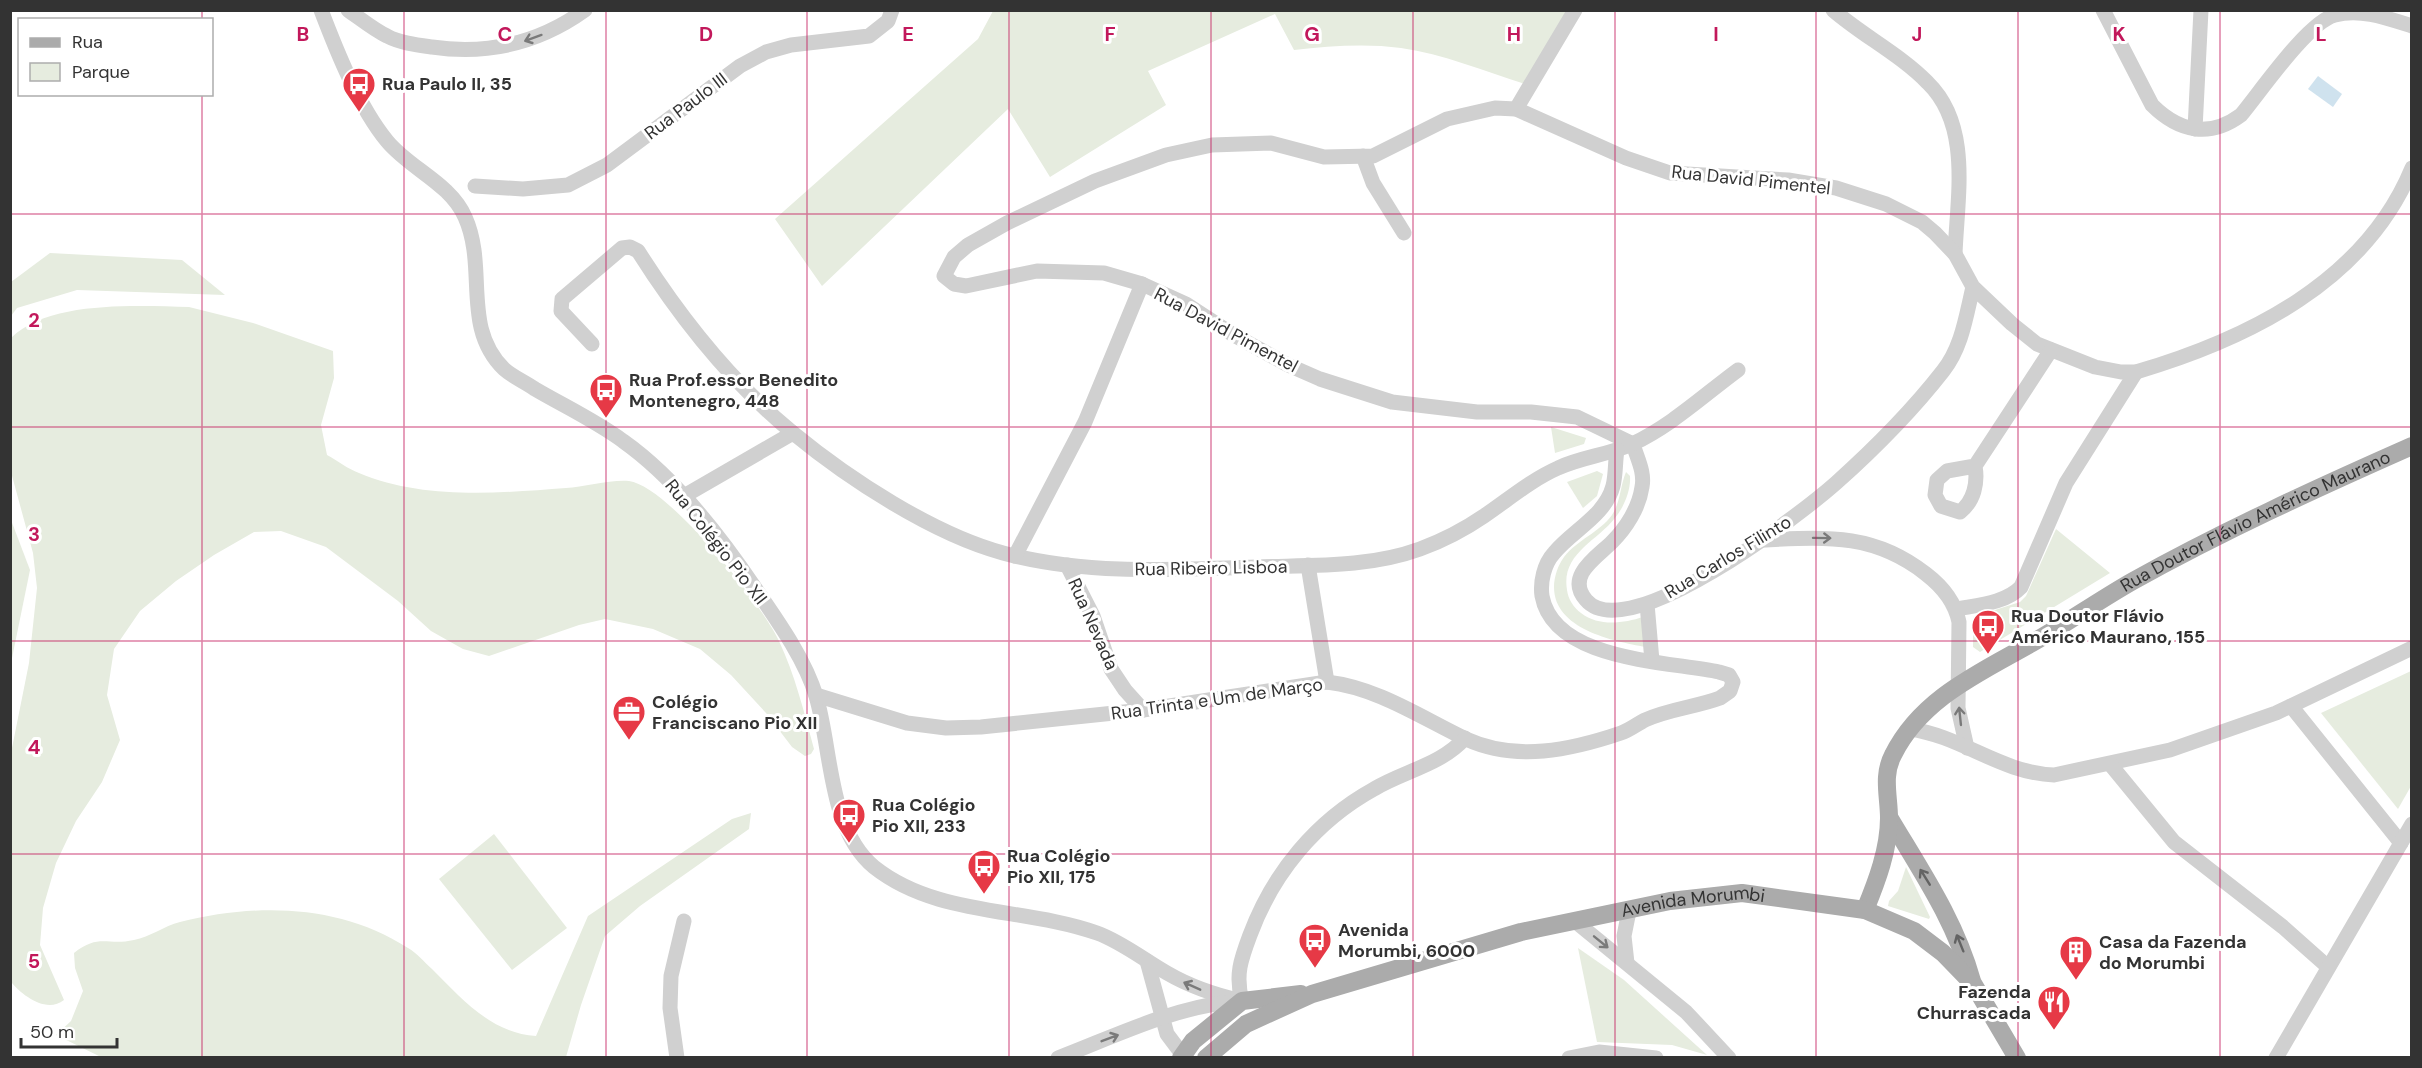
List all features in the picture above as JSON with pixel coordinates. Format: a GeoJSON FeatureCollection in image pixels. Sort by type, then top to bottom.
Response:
{"type":"FeatureCollection","features":[{"type":"Feature","properties":{"kind":"main road","name":"Rua Doutor Flávio Américo Maurano"},"geometry":{"type":"LineString","coordinates":[[1865,910],[1884,852],[1889,817],[1886,797],[1891,757],[1910,729],[1933,704],[1959,684],[2043,637],[2132,582],[2265,512],[2412,446]]}},
{"type":"Feature","properties":{"kind":"main road","name":"Rua Doutor Flávio Américo Maurano"},"geometry":{"type":"LineString","coordinates":[[1889,817],[1941,903],[1961,945],[1974,985]]}},
{"type":"Feature","properties":{"kind":"main road"},"geometry":{"type":"LineString","coordinates":[[1884,852],[1897,849],[1909,851]]}},
{"type":"Feature","properties":{"kind":"main road","name":"Avenida Morumbi"},"geometry":{"type":"LineString","coordinates":[[1206,1058],[1246,1024],[1312,994],[1521,932],[1670,902],[1742,893],[1865,910],[1914,931],[1943,953],[1974,985],[2017,1058]]}},
{"type":"Feature","properties":{"kind":"main road"},"geometry":{"type":"LineString","coordinates":[[1914,931],[1931,930],[1937,924],[1941,917],[1941,903]]}},
{"type":"Feature","properties":{"kind":"main road","name":"Avenida Morumbi"},"geometry":{"type":"LineString","coordinates":[[1242,1000],[1312,994]]}},
{"type":"Feature","properties":{"kind":"main road"},"geometry":{"type":"LineString","coordinates":[[1183,1057],[1193,1041],[1242,1000]]}},
{"type":"Feature","properties":{"kind":"main road"},"geometry":{"type":"LineString","coordinates":[[1206,1058],[1210,1047],[1238,1021],[1242,1000]]}},
{"type":"Feature","properties":{"kind":"street","name":"Rua Colégio Pio XII"},"geometry":{"type":"LineString","coordinates":[[321,10],[353,85],[387,141],[443,188],[463,212],[475,240],[481,336],[489,353],[508,373],[621,439],[647,459],[684,496],[755,587],[792,647],[816,696],[830,771],[844,825],[855,845],[871,864],[917,892],[949,903],[1046,918],[1103,935],[1195,988],[1242,1000]]}},
{"type":"Feature","properties":{"kind":"street"},"geometry":{"type":"LineString","coordinates":[[348,10],[388,37],[419,46],[456,51],[507,47],[562,26],[585,10]]}},
{"type":"Feature","properties":{"kind":"street","name":"Rua Paulo III"},"geometry":{"type":"LineString","coordinates":[[475,186],[523,189],[568,185],[606,165],[740,66],[766,52],[791,45],[868,36],[888,21],[892,10]]}},
{"type":"Feature","properties":{"kind":"street"},"geometry":{"type":"LineString","coordinates":[[1516,109],[1575,10]]}},
{"type":"Feature","properties":{"kind":"street"},"geometry":{"type":"LineString","coordinates":[[1833,10],[1927,81],[1949,111],[1958,148],[1955,254]]}},
{"type":"Feature","properties":{"kind":"street"},"geometry":{"type":"LineString","coordinates":[[2103,10],[2152,105],[2162,115],[2195,129],[2212,130],[2227,125],[2241,115],[2322,20],[2351,12],[2368,14],[2412,26]]}},
{"type":"Feature","properties":{"kind":"street"},"geometry":{"type":"LineString","coordinates":[[2195,129],[2201,10]]}},
{"type":"Feature","properties":{"kind":"street","name":"Rua David Pimentel"},"geometry":{"type":"LineString","coordinates":[[1633,444],[1599,425],[1576,417],[1418,407],[1372,396],[1288,365],[1232,334],[1186,304],[1142,284],[1104,273],[1081,270],[1016,274],[966,286],[954,284],[944,276],[954,257],[968,245],[1007,223],[1095,181],[1166,155],[1212,145],[1271,143],[1324,157],[1372,156],[1447,119],[1495,108],[1516,109],[1626,158],[1670,173],[1788,180],[1867,196],[1922,222],[1955,254],[1973,286],[2012,324],[2037,344],[2095,367],[2121,372],[2136,372],[2233,337],[2306,296],[2365,245],[2391,208],[2412,168]]}},
{"type":"Feature","properties":{"kind":"street"},"geometry":{"type":"LineString","coordinates":[[1363,156],[1372,183],[1404,233]]}},
{"type":"Feature","properties":{"kind":"street","name":"Rua Ribeiro Lisboa"},"geometry":{"type":"LineString","coordinates":[[592,344],[561,311],[562,299],[622,248],[630,247],[638,251],[694,331],[737,382],[818,454],[955,537],[1015,556],[1067,565],[1130,569],[1308,566],[1377,560],[1420,549],[1476,521],[1537,478],[1559,467],[1633,444],[1671,421],[1738,370]]}},
{"type":"Feature","properties":{"kind":"street"},"geometry":{"type":"LineString","coordinates":[[1015,556],[1085,422],[1142,284]]}},
{"type":"Feature","properties":{"kind":"street","name":"Rua Carlos Filinto"},"geometry":{"type":"LineString","coordinates":[[1633,444],[1643,480],[1638,502],[1623,528],[1586,566],[1579,581],[1580,591],[1594,607],[1601,610],[1611,611],[1647,604],[1699,578],[1763,540],[1808,507],[1865,456],[1943,371],[1958,345],[1973,286]]}},
{"type":"Feature","properties":{"kind":"street"},"geometry":{"type":"LineString","coordinates":[[1975,466],[2051,350]]}},
{"type":"Feature","properties":{"kind":"street"},"geometry":{"type":"LineString","coordinates":[[1957,609],[2001,599],[2014,594],[2021,586],[2066,483],[2136,372]]}},
{"type":"Feature","properties":{"kind":"street"},"geometry":{"type":"LineString","coordinates":[[684,496],[793,433]]}},
{"type":"Feature","properties":{"kind":"street","name":"Rua Trinta e Um de Março"},"geometry":{"type":"LineString","coordinates":[[816,696],[907,723],[946,728],[981,727],[1143,710],[1327,682],[1346,684],[1394,701],[1465,738],[1505,751],[1532,753],[1554,751],[1623,732],[1646,719],[1697,707],[1720,698],[1732,687],[1732,678],[1719,672],[1628,657],[1570,636],[1553,622],[1543,599],[1543,577],[1552,555],[1599,512],[1609,497],[1613,485],[1617,450]]}},
{"type":"Feature","properties":{"kind":"street"},"geometry":{"type":"LineString","coordinates":[[1763,540],[1831,538],[1860,541],[1888,550],[1911,562],[1945,591],[1957,609],[1959,718],[1966,748]]}},
{"type":"Feature","properties":{"kind":"street","name":"Rua Nevada"},"geometry":{"type":"LineString","coordinates":[[1067,565],[1093,616],[1111,669],[1125,690],[1143,710]]}},
{"type":"Feature","properties":{"kind":"street"},"geometry":{"type":"LineString","coordinates":[[1308,566],[1327,682]]}},
{"type":"Feature","properties":{"kind":"street"},"geometry":{"type":"LineString","coordinates":[[1647,604],[1653,661]]}},
{"type":"Feature","properties":{"kind":"street"},"geometry":{"type":"LineString","coordinates":[[1910,729],[1937,735],[2006,766],[2038,774],[2054,775],[2170,750],[2291,706],[2412,648]]}},
{"type":"Feature","properties":{"kind":"street"},"geometry":{"type":"LineString","coordinates":[[2291,706],[2401,843]]}},
{"type":"Feature","properties":{"kind":"street"},"geometry":{"type":"LineString","coordinates":[[1058,1058],[1162,1019],[1213,1004],[1242,1000],[1237,975],[1239,963],[1260,908],[1289,861],[1338,810],[1375,788],[1449,753],[1465,738]]}},
{"type":"Feature","properties":{"kind":"street"},"geometry":{"type":"LineString","coordinates":[[2110,764],[2174,842],[2283,927],[2328,967]]}},
{"type":"Feature","properties":{"kind":"street"},"geometry":{"type":"LineString","coordinates":[[2276,1058],[2412,824]]}},
{"type":"Feature","properties":{"kind":"street"},"geometry":{"type":"LineString","coordinates":[[1627,963],[1624,936],[1629,910]]}},
{"type":"Feature","properties":{"kind":"street"},"geometry":{"type":"LineString","coordinates":[[677,1058],[670,1008],[671,976],[684,921]]}},
{"type":"Feature","properties":{"kind":"street"},"geometry":{"type":"LineString","coordinates":[[1576,922],[1686,1012],[1729,1058]]}},
{"type":"Feature","properties":{"kind":"street"},"geometry":{"type":"LineString","coordinates":[[1147,961],[1162,1019],[1174,1046],[1183,1057]]}},
{"type":"Feature","properties":{"kind":"street"},"geometry":{"type":"LineString","coordinates":[[1569,1058],[1599,1052],[1656,1058]]}},
{"type":"Feature","properties":{"kind":"green space"},"geometry":{"type":"Polygon","coordinates":[[[993,11],[1569,11],[1525,84],[1448,59],[1401,48],[1348,46],[1294,50],[1275,14],[1148,71],[1166,105],[1050,177],[1008,109],[822,286],[775,219],[978,39],[993,11]]]}},
{"type":"Feature","properties":{"kind":"green space"},"geometry":{"type":"Polygon","coordinates":[[[50,253],[182,260],[225,295],[77,290],[17,308],[11,316],[11,282],[50,253]]]}},
{"type":"Feature","properties":{"kind":"green space"},"geometry":{"type":"Polygon","coordinates":[[[120,306],[189,307],[253,323],[333,351],[334,378],[321,425],[327,455],[359,473],[383,482],[435,491],[488,493],[622,481],[629,481],[646,488],[689,524],[712,549],[754,601],[769,624],[785,654],[794,680],[814,749],[811,754],[805,756],[792,747],[766,713],[731,675],[700,649],[653,629],[605,619],[579,625],[489,656],[463,649],[431,631],[398,601],[326,547],[281,531],[254,532],[214,555],[176,581],[140,611],[114,649],[107,695],[120,740],[102,782],[76,821],[56,863],[43,908],[40,945],[64,1000],[57,1004],[42,1004],[21,992],[11,982],[11,753],[29,663],[37,588],[33,553],[11,472],[11,338],[28,326],[48,317],[71,311],[120,306]]]}},
{"type":"Feature","properties":{"kind":"green space"},"geometry":{"type":"Polygon","coordinates":[[[1551,427],[1586,438],[1584,444],[1555,453],[1551,427]]]}},
{"type":"Feature","properties":{"kind":"green space"},"geometry":{"type":"Polygon","coordinates":[[[1597,471],[1603,474],[1597,496],[1583,508],[1567,482],[1597,471]]]}},
{"type":"Feature","properties":{"kind":"green space"},"geometry":{"type":"Polygon","coordinates":[[[1626,472],[1630,476],[1630,481],[1624,504],[1607,527],[1582,550],[1569,567],[1567,590],[1576,609],[1596,620],[1612,623],[1643,617],[1646,647],[1602,636],[1574,623],[1557,601],[1554,587],[1557,571],[1564,557],[1612,515],[1626,472]]]}},
{"type":"Feature","properties":{"kind":"green space"},"geometry":{"type":"Polygon","coordinates":[[[11,520],[30,570],[11,663],[11,520]]]}},
{"type":"Feature","properties":{"kind":"green space"},"geometry":{"type":"Polygon","coordinates":[[[2056,529],[2110,573],[1980,652],[1973,647],[1973,617],[2020,602],[2026,596],[2056,529]]]}},
{"type":"Feature","properties":{"kind":"green space"},"geometry":{"type":"Polygon","coordinates":[[[2411,671],[2411,786],[2398,809],[2321,713],[2411,671]]]}},
{"type":"Feature","properties":{"kind":"green space"},"geometry":{"type":"Polygon","coordinates":[[[751,813],[749,829],[640,906],[605,936],[566,1057],[103,1058],[56,1035],[71,1021],[83,991],[75,968],[74,953],[83,947],[97,942],[134,940],[174,924],[209,916],[268,910],[326,915],[382,933],[414,952],[478,1013],[505,1028],[536,1036],[588,916],[732,819],[751,813]]]}},
{"type":"Feature","properties":{"kind":"green space"},"geometry":{"type":"Polygon","coordinates":[[[494,834],[567,928],[512,970],[439,879],[494,834]]]}},
{"type":"Feature","properties":{"kind":"green space"},"geometry":{"type":"Polygon","coordinates":[[[1906,867],[1929,919],[1888,906],[1889,901],[1898,891],[1906,867]]]}},
{"type":"Feature","properties":{"kind":"green space"},"geometry":{"type":"Polygon","coordinates":[[[1578,948],[1624,980],[1707,1055],[1672,1045],[1597,1042],[1578,948]]]}},
{"type":"Feature","properties":{"kind":"water"},"geometry":{"type":"Polygon","coordinates":[[[2318,76],[2342,94],[2333,107],[2308,89],[2318,76]]]}},
{"type":"Feature","properties":{"kind":"place","name":"Rua Paulo II, 35"},"geometry":{"type":"Point","coordinates":[359,113]}},
{"type":"Feature","properties":{"kind":"place","name":"Rua Prof.essor Benedito Montenegro, 448"},"geometry":{"type":"Point","coordinates":[606,419]}},
{"type":"Feature","properties":{"kind":"place","name":"Rua Doutor Flávio Américo Maurano, 155"},"geometry":{"type":"Point","coordinates":[1988,655]}},
{"type":"Feature","properties":{"kind":"place","name":"Colégio Franciscano Pio XII"},"geometry":{"type":"Point","coordinates":[629,741]}},
{"type":"Feature","properties":{"kind":"place","name":"Rua Colégio Pio XII, 233"},"geometry":{"type":"Point","coordinates":[849,844]}},
{"type":"Feature","properties":{"kind":"place","name":"Rua Colégio Pio XII, 175"},"geometry":{"type":"Point","coordinates":[984,895]}},
{"type":"Feature","properties":{"kind":"place","name":"Avenida Morumbi, 6000"},"geometry":{"type":"Point","coordinates":[1315,969]}},
{"type":"Feature","properties":{"kind":"place","name":"Casa da Fazenda do Morumbi"},"geometry":{"type":"Point","coordinates":[2076,981]}},
{"type":"Feature","properties":{"kind":"place","name":"Fazenda Churrascada"},"geometry":{"type":"Point","coordinates":[2054,1031]}}]}
